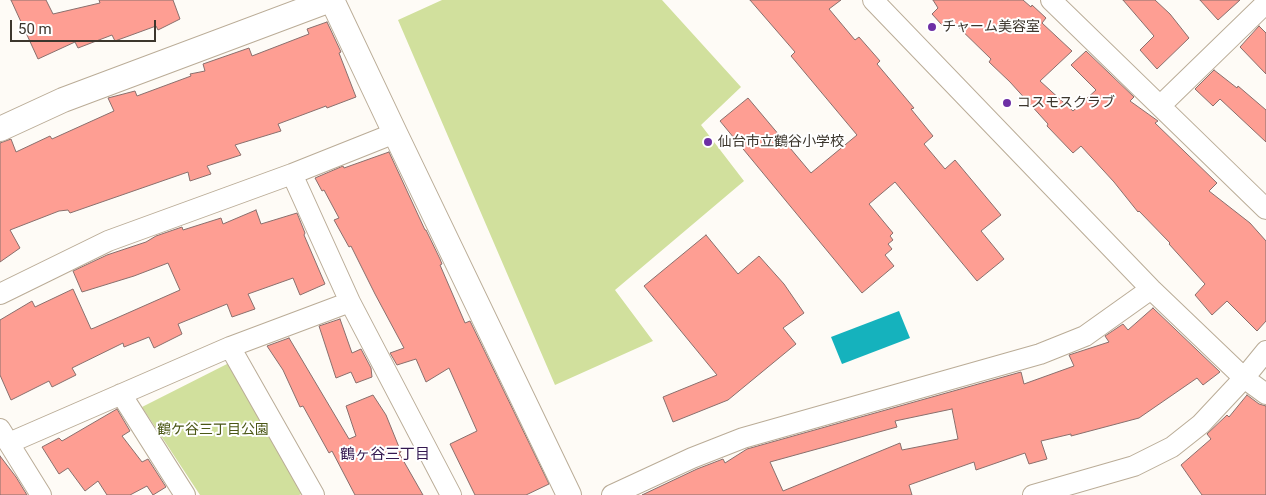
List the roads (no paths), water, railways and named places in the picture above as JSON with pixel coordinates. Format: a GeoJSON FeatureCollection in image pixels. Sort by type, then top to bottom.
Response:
{"type":"FeatureCollection","features":[{"type":"Feature","properties":{"kind":"street"},"geometry":{"type":"LineString","coordinates":[[0,129],[63,100],[331,0],[569,495]]}},
{"type":"Feature","properties":{"kind":"street"},"geometry":{"type":"LineString","coordinates":[[873,0],[1151,289],[1244,378],[1266,394]]}},
{"type":"Feature","properties":{"kind":"street"},"geometry":{"type":"LineString","coordinates":[[1052,0],[1266,209]]}},
{"type":"Feature","properties":{"kind":"street"},"geometry":{"type":"LineString","coordinates":[[1160,106],[1266,3]]}},
{"type":"Feature","properties":{"kind":"street"},"geometry":{"type":"LineString","coordinates":[[0,294],[108,241],[292,174],[394,133]]}},
{"type":"Feature","properties":{"kind":"street"},"geometry":{"type":"LineString","coordinates":[[292,174],[350,302],[450,495]]}},
{"type":"Feature","properties":{"kind":"street"},"geometry":{"type":"LineString","coordinates":[[612,495],[692,458],[743,438],[1040,354],[1085,336],[1151,289]]}},
{"type":"Feature","properties":{"kind":"street"},"geometry":{"type":"LineString","coordinates":[[41,495],[4,436],[121,394],[230,347],[350,302]]}},
{"type":"Feature","properties":{"kind":"street"},"geometry":{"type":"LineString","coordinates":[[230,347],[312,495]]}},
{"type":"Feature","properties":{"kind":"street"},"geometry":{"type":"LineString","coordinates":[[1033,495],[1134,466],[1172,447],[1201,424],[1244,378],[1266,351]]}},
{"type":"Feature","properties":{"kind":"street"},"geometry":{"type":"LineString","coordinates":[[121,394],[185,495]]}},
{"type":"Feature","properties":{"kind":"water"},"geometry":{"type":"Polygon","coordinates":[[[899,311],[910,338],[842,364],[831,337],[899,311]]]}},
{"type":"Feature","properties":{"kind":"place","name":"チャーム美容室"},"geometry":{"type":"Point","coordinates":[932,27]}},
{"type":"Feature","properties":{"kind":"place","name":"コスモスクラブ"},"geometry":{"type":"Point","coordinates":[1007,103]}},
{"type":"Feature","properties":{"kind":"place","name":"仙台市立鶴谷小学校"},"geometry":{"type":"Point","coordinates":[708,142]}},
{"type":"Feature","properties":{"kind":"district","name":"鶴ヶ谷三丁目"},"geometry":{"type":"Point","coordinates":[385,455]}},
{"type":"Feature","properties":{"kind":"park label","name":"鶴ケ谷三丁目公園"},"geometry":{"type":"Point","coordinates":[213,430]}}]}
